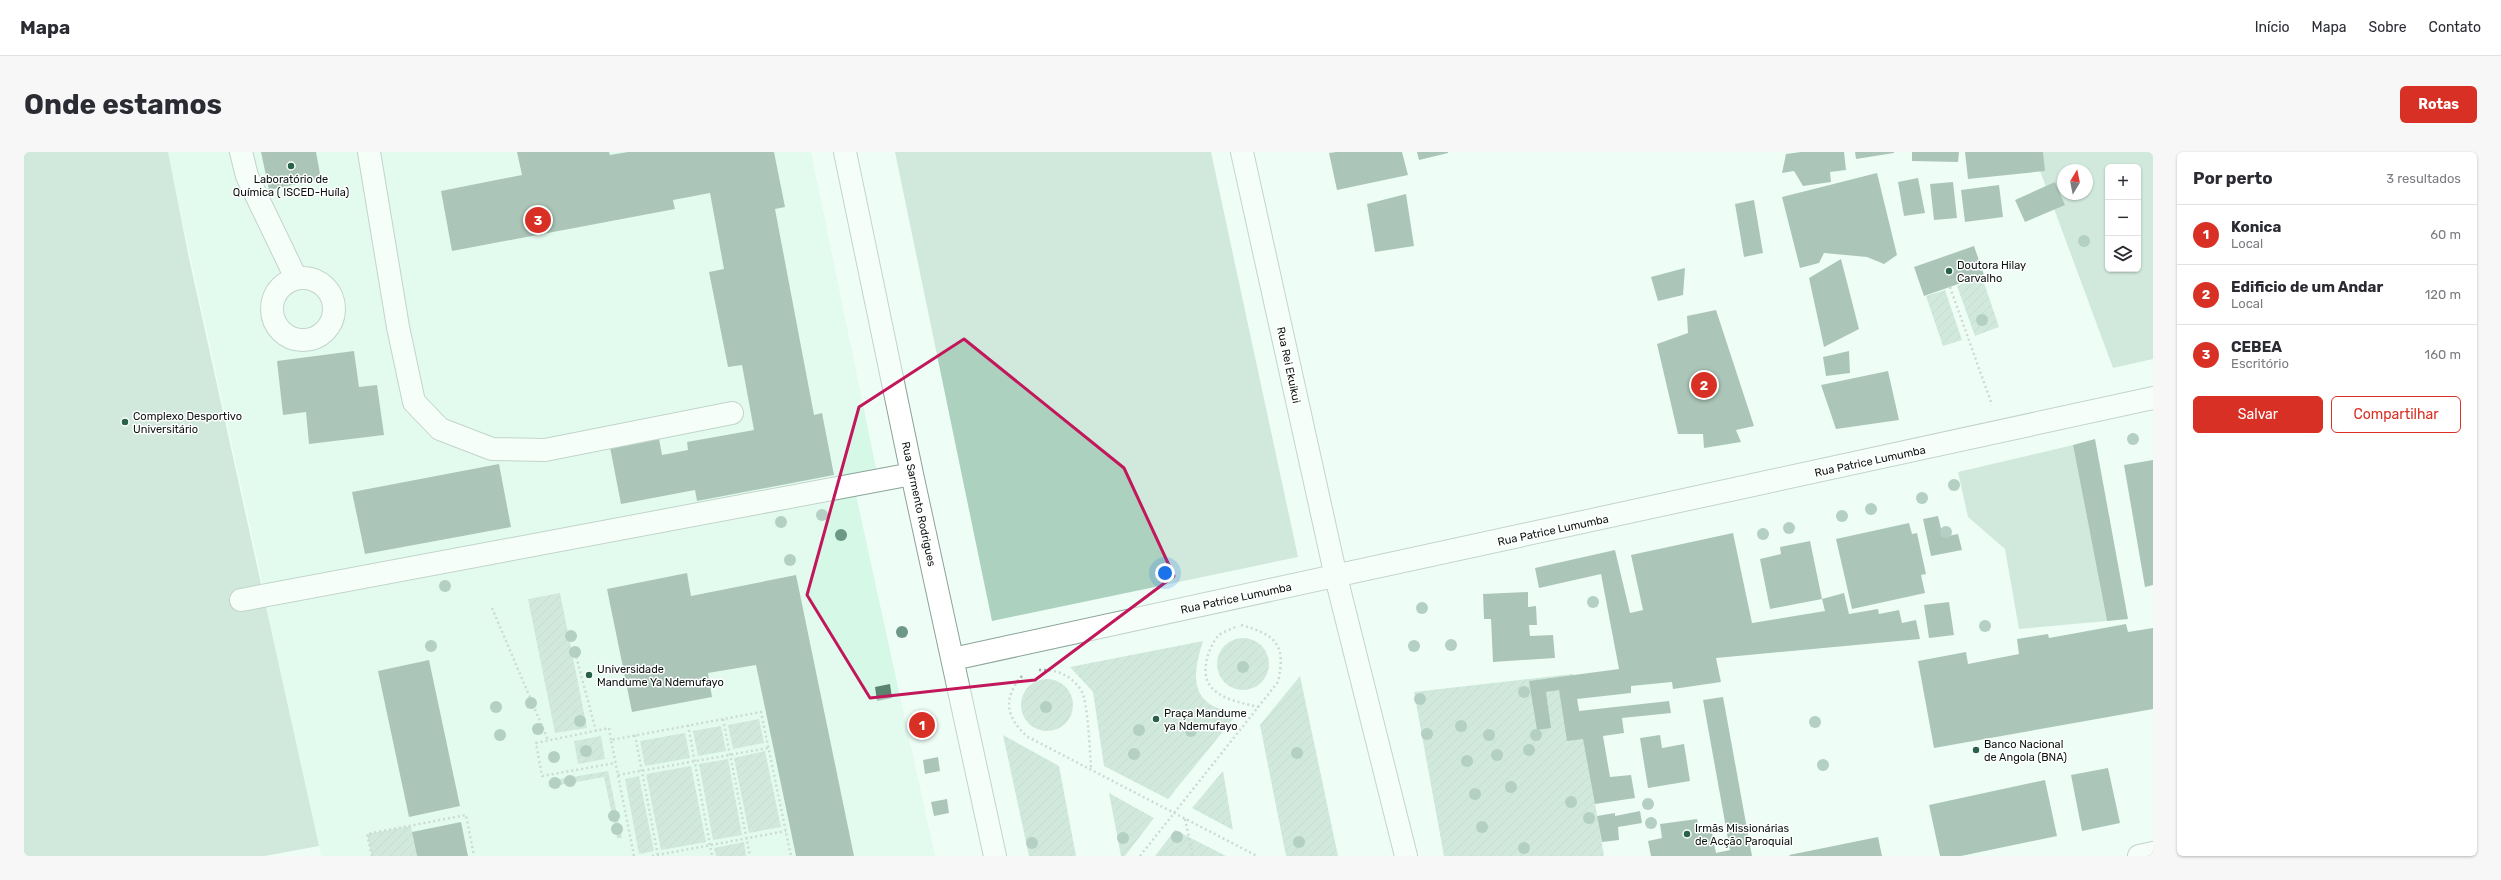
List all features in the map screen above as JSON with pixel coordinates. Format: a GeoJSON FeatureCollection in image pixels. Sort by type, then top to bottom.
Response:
{"type":"FeatureCollection","features":[{"type":"Feature","properties":{"kind":"street"},"geometry":{"type":"LineString","coordinates":[[241,152],[247,176],[296,278]]}},
{"type":"Feature","properties":{"kind":"street"},"geometry":{"type":"LineString","coordinates":[[370,152],[398,327],[414,402],[440,429],[492,449],[545,450],[732,413]]}},
{"type":"Feature","properties":{"kind":"street","name":"Rua Sarmento Rodrigues"},"geometry":{"type":"LineString","coordinates":[[845,152],[912,474],[995,856]]}},
{"type":"Feature","properties":{"kind":"street","name":"Rua Rei Ekuikui"},"geometry":{"type":"LineString","coordinates":[[1242,152],[1336,577],[1406,856]]}},
{"type":"Feature","properties":{"kind":"street","name":"Rua Patrice Lumumba"},"geometry":{"type":"LineString","coordinates":[[952,659],[1336,577],[2153,398]]}},
{"type":"Feature","properties":{"kind":"street"},"geometry":{"type":"LineString","coordinates":[[241,600],[912,474]]}},
{"type":"Feature","properties":{"kind":"street"},"geometry":{"type":"LineString","coordinates":[[2139,856],[2153,853]]}},
{"type":"Feature","properties":{"kind":"path"},"geometry":{"type":"LineString","coordinates":[[1950,287],[2000,432]]}},
{"type":"Feature","properties":{"kind":"path"},"geometry":{"type":"LineString","coordinates":[[492,608],[548,740]]}},
{"type":"Feature","properties":{"kind":"path"},"geometry":{"type":"LineString","coordinates":[[1140,856],[1278,682],[1282,663],[1278,645],[1263,631],[1240,625],[1219,635],[1208,652],[1206,670],[1211,688],[1228,698],[1258,707]]}},
{"type":"Feature","properties":{"kind":"path"},"geometry":{"type":"LineString","coordinates":[[574,652],[596,731]]}},
{"type":"Feature","properties":{"kind":"path"},"geometry":{"type":"LineString","coordinates":[[1037,670],[1052,669],[1068,677],[1081,691],[1091,770]]}},
{"type":"Feature","properties":{"kind":"path"},"geometry":{"type":"LineString","coordinates":[[1022,676],[1014,686],[1010,698],[1009,712],[1014,725],[1028,736],[1257,856]]}},
{"type":"Feature","properties":{"kind":"path"},"geometry":{"type":"LineString","coordinates":[[611,740],[761,712],[792,856]]}},
{"type":"Feature","properties":{"kind":"path"},"geometry":{"type":"LineString","coordinates":[[724,719],[750,856]]}},
{"type":"Feature","properties":{"kind":"path"},"geometry":{"type":"LineString","coordinates":[[688,725],[712,856]]}},
{"type":"Feature","properties":{"kind":"path"},"geometry":{"type":"LineString","coordinates":[[615,763],[542,776],[536,743],[609,728],[634,856]]}},
{"type":"Feature","properties":{"kind":"path"},"geometry":{"type":"LineString","coordinates":[[635,735],[658,855]]}},
{"type":"Feature","properties":{"kind":"path"},"geometry":{"type":"LineString","coordinates":[[618,775],[768,748]]}},
{"type":"Feature","properties":{"kind":"path"},"geometry":{"type":"LineString","coordinates":[[372,856],[367,834],[466,815],[474,856]]}},
{"type":"Feature","properties":{"kind":"path"},"geometry":{"type":"LineString","coordinates":[[1185,818],[1193,856]]}},
{"type":"Feature","properties":{"kind":"path"},"geometry":{"type":"LineString","coordinates":[[652,856],[786,831]]}},
{"type":"Feature","properties":{"kind":"highlighted area"},"geometry":{"type":"Polygon","coordinates":[[[964,339],[1124,468],[1174,576],[1035,680],[870,698],[807,595],[859,407],[964,339]]]}},
{"type":"Feature","properties":{"kind":"shaded area","name":"Complexo Desportivo Universitário"},"geometry":{"type":"Polygon","coordinates":[[[24,152],[168,152],[189,258],[319,846],[265,856],[24,856],[24,152]]]}},
{"type":"Feature","properties":{"kind":"shaded area"},"geometry":{"type":"Polygon","coordinates":[[[167,152],[811,152],[877,473],[263,586],[167,152]]]}},
{"type":"Feature","properties":{"kind":"shaded area"},"geometry":{"type":"Polygon","coordinates":[[[895,152],[1211,152],[1298,557],[992,621],[895,152]]]}},
{"type":"Feature","properties":{"kind":"shaded area"},"geometry":{"type":"Polygon","coordinates":[[[2033,152],[2153,152],[2153,359],[2113,368],[2033,152]]]}},
{"type":"Feature","properties":{"kind":"shaded area"},"geometry":{"type":"Polygon","coordinates":[[[1982,277],[1999,327],[1975,336],[1957,286],[1982,277]]]}},
{"type":"Feature","properties":{"kind":"shaded area"},"geometry":{"type":"Polygon","coordinates":[[[1945,290],[1962,340],[1943,346],[1926,296],[1945,290]]]}},
{"type":"Feature","properties":{"kind":"shaded area"},"geometry":{"type":"Polygon","coordinates":[[[2073,445],[2107,621],[2019,629],[2005,549],[1968,517],[1958,472],[2073,445]]]}},
{"type":"Feature","properties":{"kind":"shaded area","name":"Universidade Mandume Ya Ndemufayo"},"geometry":{"type":"Polygon","coordinates":[[[856,495],[935,856],[321,856],[266,605],[856,495]]]}},
{"type":"Feature","properties":{"kind":"shaded area"},"geometry":{"type":"Polygon","coordinates":[[[560,593],[587,728],[555,733],[528,599],[560,593]]]}},
{"type":"Feature","properties":{"kind":"shaded area"},"geometry":{"type":"Polygon","coordinates":[[[1238,638],[1248,638],[1262,645],[1269,659],[1269,669],[1262,683],[1248,690],[1238,690],[1228,686],[1221,679],[1217,669],[1217,659],[1221,649],[1228,642],[1238,638]]]}},
{"type":"Feature","properties":{"kind":"shaded area"},"geometry":{"type":"Polygon","coordinates":[[[1203,641],[1197,667],[1196,679],[1198,689],[1203,698],[1211,705],[1222,710],[1238,713],[1168,799],[1104,766],[1093,692],[1070,667],[1203,641]]]}},
{"type":"Feature","properties":{"kind":"shaded area"},"geometry":{"type":"Polygon","coordinates":[[[1573,674],[1604,856],[1444,856],[1414,692],[1573,674]]]}},
{"type":"Feature","properties":{"kind":"shaded area"},"geometry":{"type":"Polygon","coordinates":[[[1300,676],[1338,856],[1286,856],[1260,725],[1300,676]]]}},
{"type":"Feature","properties":{"kind":"shaded area"},"geometry":{"type":"Polygon","coordinates":[[[1042,679],[1052,679],[1066,686],[1073,700],[1073,710],[1066,724],[1052,731],[1042,731],[1032,727],[1025,720],[1021,710],[1021,700],[1025,690],[1032,683],[1042,679]]]}},
{"type":"Feature","properties":{"kind":"shaded area"},"geometry":{"type":"Polygon","coordinates":[[[759,719],[764,743],[733,749],[728,725],[759,719]]]}},
{"type":"Feature","properties":{"kind":"shaded area"},"geometry":{"type":"Polygon","coordinates":[[[721,726],[726,751],[698,756],[693,731],[721,726]]]}},
{"type":"Feature","properties":{"kind":"shaded area"},"geometry":{"type":"Polygon","coordinates":[[[685,733],[690,758],[645,766],[640,741],[685,733]]]}},
{"type":"Feature","properties":{"kind":"shaded area"},"geometry":{"type":"Polygon","coordinates":[[[1003,735],[1059,766],[1076,856],[1029,856],[1003,735]]]}},
{"type":"Feature","properties":{"kind":"shaded area"},"geometry":{"type":"Polygon","coordinates":[[[601,736],[605,759],[578,764],[574,741],[601,736]]]}},
{"type":"Feature","properties":{"kind":"shaded area"},"geometry":{"type":"Polygon","coordinates":[[[765,751],[781,827],[749,833],[734,758],[765,751]]]}},
{"type":"Feature","properties":{"kind":"shaded area"},"geometry":{"type":"Polygon","coordinates":[[[728,759],[742,835],[713,840],[699,764],[728,759]]]}},
{"type":"Feature","properties":{"kind":"shaded area"},"geometry":{"type":"Polygon","coordinates":[[[691,766],[706,842],[661,850],[646,774],[691,766]]]}},
{"type":"Feature","properties":{"kind":"shaded area"},"geometry":{"type":"Polygon","coordinates":[[[608,771],[622,838],[617,838],[604,777],[549,787],[548,781],[608,771]]]}},
{"type":"Feature","properties":{"kind":"shaded area"},"geometry":{"type":"Polygon","coordinates":[[[1223,771],[1233,830],[1192,808],[1223,771]]]}},
{"type":"Feature","properties":{"kind":"shaded area"},"geometry":{"type":"Polygon","coordinates":[[[639,776],[654,851],[639,854],[625,779],[639,776]]]}},
{"type":"Feature","properties":{"kind":"shaded area"},"geometry":{"type":"Polygon","coordinates":[[[1109,793],[1154,818],[1125,856],[1121,856],[1109,793]]]}},
{"type":"Feature","properties":{"kind":"shaded area"},"geometry":{"type":"Polygon","coordinates":[[[411,826],[417,856],[372,856],[367,834],[411,826]]]}},
{"type":"Feature","properties":{"kind":"shaded area"},"geometry":{"type":"Polygon","coordinates":[[[1175,830],[1226,856],[1155,856],[1175,830]]]}},
{"type":"Feature","properties":{"kind":"shaded area"},"geometry":{"type":"Polygon","coordinates":[[[744,842],[746,856],[716,856],[714,848],[744,842]]]}},
{"type":"Feature","properties":{"kind":"building","name":"Laboratório de Química ( ISCED-Huíla)"},"geometry":{"type":"Polygon","coordinates":[[[261,152],[316,152],[321,179],[269,190],[261,152]]]}},
{"type":"Feature","properties":{"kind":"building"},"geometry":{"type":"Polygon","coordinates":[[[517,152],[609,152],[610,155],[628,152],[774,152],[785,207],[775,209],[814,415],[822,413],[834,475],[697,501],[695,490],[621,504],[609,442],[658,433],[662,455],[688,450],[687,442],[754,430],[742,365],[728,367],[709,272],[724,269],[710,193],[673,200],[675,209],[452,251],[441,191],[522,175],[517,152]]]}},
{"type":"Feature","properties":{"kind":"building"},"geometry":{"type":"Polygon","coordinates":[[[1402,152],[1408,175],[1337,190],[1329,153],[1402,152]]]}},
{"type":"Feature","properties":{"kind":"building"},"geometry":{"type":"Polygon","coordinates":[[[1417,152],[1448,152],[1448,153],[1419,160],[1417,152]]]}},
{"type":"Feature","properties":{"kind":"building"},"geometry":{"type":"Polygon","coordinates":[[[1801,152],[1844,152],[1846,170],[1830,172],[1831,182],[1803,186],[1794,171],[1782,173],[1786,154],[1801,152]]]}},
{"type":"Feature","properties":{"kind":"building"},"geometry":{"type":"Polygon","coordinates":[[[1855,152],[1894,152],[1894,153],[1856,159],[1855,152]]]}},
{"type":"Feature","properties":{"kind":"building"},"geometry":{"type":"Polygon","coordinates":[[[1912,152],[1959,152],[1958,162],[1912,161],[1912,152]]]}},
{"type":"Feature","properties":{"kind":"building"},"geometry":{"type":"Polygon","coordinates":[[[1965,152],[2043,152],[2045,171],[1968,179],[1965,152]]]}},
{"type":"Feature","properties":{"kind":"building"},"geometry":{"type":"Polygon","coordinates":[[[1877,173],[1897,255],[1884,264],[1867,257],[1824,253],[1819,263],[1800,268],[1782,197],[1877,173]]]}},
{"type":"Feature","properties":{"kind":"building"},"geometry":{"type":"Polygon","coordinates":[[[1918,178],[1925,213],[1904,216],[1898,182],[1918,178]]]}},
{"type":"Feature","properties":{"kind":"building"},"geometry":{"type":"Polygon","coordinates":[[[1953,182],[1957,218],[1934,220],[1930,184],[1953,182]]]}},
{"type":"Feature","properties":{"kind":"building"},"geometry":{"type":"Polygon","coordinates":[[[2055,182],[2057,187],[2057,200],[2063,200],[2065,205],[2025,222],[2015,200],[2055,182]]]}},
{"type":"Feature","properties":{"kind":"building"},"geometry":{"type":"Polygon","coordinates":[[[1999,185],[2003,217],[1965,222],[1961,190],[1999,185]]]}},
{"type":"Feature","properties":{"kind":"building"},"geometry":{"type":"Polygon","coordinates":[[[1406,194],[1414,246],[1375,252],[1367,204],[1406,194]]]}},
{"type":"Feature","properties":{"kind":"building"},"geometry":{"type":"Polygon","coordinates":[[[1754,200],[1763,253],[1744,257],[1735,204],[1754,200]]]}},
{"type":"Feature","properties":{"kind":"building","name":"Doutora Hilay Carvalho"},"geometry":{"type":"Polygon","coordinates":[[[1974,246],[1984,275],[1924,296],[1914,267],[1974,246]]]}},
{"type":"Feature","properties":{"kind":"building"},"geometry":{"type":"Polygon","coordinates":[[[1841,259],[1859,329],[1824,347],[1809,278],[1841,259]]]}},
{"type":"Feature","properties":{"kind":"building"},"geometry":{"type":"Polygon","coordinates":[[[1685,268],[1683,295],[1658,301],[1651,277],[1685,268]]]}},
{"type":"Feature","properties":{"kind":"building"},"geometry":{"type":"Polygon","coordinates":[[[1716,310],[1754,426],[1736,430],[1741,442],[1704,448],[1703,434],[1678,434],[1657,344],[1688,333],[1687,316],[1716,310]]]}},
{"type":"Feature","properties":{"kind":"building"},"geometry":{"type":"Polygon","coordinates":[[[354,351],[359,387],[377,385],[384,435],[309,444],[306,412],[283,415],[277,361],[354,351]]]}},
{"type":"Feature","properties":{"kind":"building"},"geometry":{"type":"Polygon","coordinates":[[[1849,351],[1850,373],[1826,376],[1823,357],[1849,351]]]}},
{"type":"Feature","properties":{"kind":"building"},"geometry":{"type":"Polygon","coordinates":[[[1888,371],[1899,420],[1836,429],[1821,385],[1888,371]]]}},
{"type":"Feature","properties":{"kind":"building"},"geometry":{"type":"Polygon","coordinates":[[[2095,439],[2128,619],[2107,621],[2073,445],[2095,439]]]}},
{"type":"Feature","properties":{"kind":"building"},"geometry":{"type":"Polygon","coordinates":[[[2153,460],[2153,585],[2145,587],[2124,465],[2153,460]]]}},
{"type":"Feature","properties":{"kind":"building"},"geometry":{"type":"Polygon","coordinates":[[[499,464],[511,527],[365,554],[352,492],[499,464]]]}},
{"type":"Feature","properties":{"kind":"building"},"geometry":{"type":"Polygon","coordinates":[[[1938,516],[1943,537],[1958,534],[1962,550],[1931,556],[1923,519],[1938,516]]]}},
{"type":"Feature","properties":{"kind":"building"},"geometry":{"type":"Polygon","coordinates":[[[1909,523],[1912,534],[1917,533],[1926,574],[1921,575],[1925,593],[1852,609],[1836,539],[1909,523]]]}},
{"type":"Feature","properties":{"kind":"building"},"geometry":{"type":"Polygon","coordinates":[[[1733,533],[1752,623],[1825,611],[1822,599],[1844,593],[1849,614],[1878,609],[1879,614],[1899,610],[1902,623],[1916,620],[1920,639],[1716,658],[1721,682],[1673,689],[1672,682],[1631,686],[1631,693],[1577,699],[1579,711],[1669,701],[1671,713],[1622,718],[1624,733],[1603,736],[1610,777],[1631,775],[1635,798],[1595,804],[1583,739],[1567,741],[1559,690],[1546,692],[1551,728],[1537,730],[1529,681],[1619,669],[1601,574],[1539,588],[1535,568],[1615,550],[1630,613],[1643,610],[1631,555],[1733,533]]]}},
{"type":"Feature","properties":{"kind":"building"},"geometry":{"type":"Polygon","coordinates":[[[1810,541],[1822,599],[1770,609],[1760,559],[1781,554],[1780,547],[1810,541]]]}},
{"type":"Feature","properties":{"kind":"building"},"geometry":{"type":"Polygon","coordinates":[[[687,573],[691,596],[796,575],[854,856],[796,856],[756,665],[708,673],[712,697],[632,712],[607,589],[687,573]]]}},
{"type":"Feature","properties":{"kind":"building"},"geometry":{"type":"Polygon","coordinates":[[[1528,592],[1528,607],[1536,606],[1537,625],[1529,625],[1530,636],[1553,635],[1555,658],[1493,662],[1491,619],[1484,619],[1483,594],[1528,592]]]}},
{"type":"Feature","properties":{"kind":"building"},"geometry":{"type":"Polygon","coordinates":[[[1949,602],[1954,635],[1929,638],[1924,605],[1949,602]]]}},
{"type":"Feature","properties":{"kind":"building"},"geometry":{"type":"Polygon","coordinates":[[[2126,624],[2128,632],[2153,628],[2153,709],[1934,748],[1918,661],[1966,652],[1968,664],[2019,654],[2017,639],[2048,634],[2049,638],[2126,624]]]}},
{"type":"Feature","properties":{"kind":"building"},"geometry":{"type":"Polygon","coordinates":[[[429,660],[460,806],[409,817],[378,671],[429,660]]]}},
{"type":"Feature","properties":{"kind":"building"},"geometry":{"type":"Polygon","coordinates":[[[890,684],[892,698],[877,701],[875,687],[890,684]]]}},
{"type":"Feature","properties":{"kind":"building"},"geometry":{"type":"Polygon","coordinates":[[[1723,697],[1752,856],[1651,856],[1648,841],[1662,838],[1660,824],[1697,819],[1699,830],[1711,828],[1716,853],[1730,850],[1703,700],[1723,697]]]}},
{"type":"Feature","properties":{"kind":"building"},"geometry":{"type":"Polygon","coordinates":[[[928,717],[931,731],[916,734],[913,720],[928,717]]]}},
{"type":"Feature","properties":{"kind":"building"},"geometry":{"type":"Polygon","coordinates":[[[1660,735],[1662,748],[1684,744],[1690,781],[1648,788],[1640,738],[1660,735]]]}},
{"type":"Feature","properties":{"kind":"building"},"geometry":{"type":"Polygon","coordinates":[[[938,757],[940,771],[925,774],[923,760],[938,757]]]}},
{"type":"Feature","properties":{"kind":"building"},"geometry":{"type":"Polygon","coordinates":[[[2108,768],[2120,823],[2082,831],[2071,775],[2108,768]]]}},
{"type":"Feature","properties":{"kind":"building"},"geometry":{"type":"Polygon","coordinates":[[[2045,780],[2057,836],[1961,856],[1940,856],[1929,805],[2045,780]]]}},
{"type":"Feature","properties":{"kind":"building"},"geometry":{"type":"Polygon","coordinates":[[[947,799],[949,813],[934,816],[931,802],[947,799]]]}},
{"type":"Feature","properties":{"kind":"building"},"geometry":{"type":"Polygon","coordinates":[[[1640,811],[1642,823],[1618,827],[1619,840],[1602,842],[1597,816],[1615,813],[1615,816],[1640,811]]]}},
{"type":"Feature","properties":{"kind":"building"},"geometry":{"type":"Polygon","coordinates":[[[461,822],[468,856],[417,856],[412,832],[461,822]]]}},
{"type":"Feature","properties":{"kind":"building"},"geometry":{"type":"Polygon","coordinates":[[[1878,837],[1882,856],[1789,855],[1878,837]]]}},
{"type":"Feature","properties":{"kind":"place","name":"Laboratório de Química ( ISCED-Huíla)"},"geometry":{"type":"Point","coordinates":[291,166]}},
{"type":"Feature","properties":{"kind":"place","name":"CEBEA"},"geometry":{"type":"Point","coordinates":[538,220]}},
{"type":"Feature","properties":{"kind":"place","name":"Doutora Hilay Carvalho"},"geometry":{"type":"Point","coordinates":[1949,271]}},
{"type":"Feature","properties":{"kind":"place","name":"Edificio de um Andar"},"geometry":{"type":"Point","coordinates":[1704,385]}},
{"type":"Feature","properties":{"kind":"place","name":"Complexo Desportivo Universitário"},"geometry":{"type":"Point","coordinates":[125,422]}},
{"type":"Feature","properties":{"kind":"place","name":"Universidade Mandume Ya Ndemufayo"},"geometry":{"type":"Point","coordinates":[589,675]}},
{"type":"Feature","properties":{"kind":"place","name":"Praça Mandume ya Ndemufayo"},"geometry":{"type":"Point","coordinates":[1156,719]}},
{"type":"Feature","properties":{"kind":"place","name":"Konica"},"geometry":{"type":"Point","coordinates":[922,725]}},
{"type":"Feature","properties":{"kind":"place","name":"Banco Nacional de Angola (BNA)"},"geometry":{"type":"Point","coordinates":[1976,750]}},
{"type":"Feature","properties":{"kind":"place","name":"Irmãs Missionárias de Acção Paroquial"},"geometry":{"type":"Point","coordinates":[1687,834]}}]}
